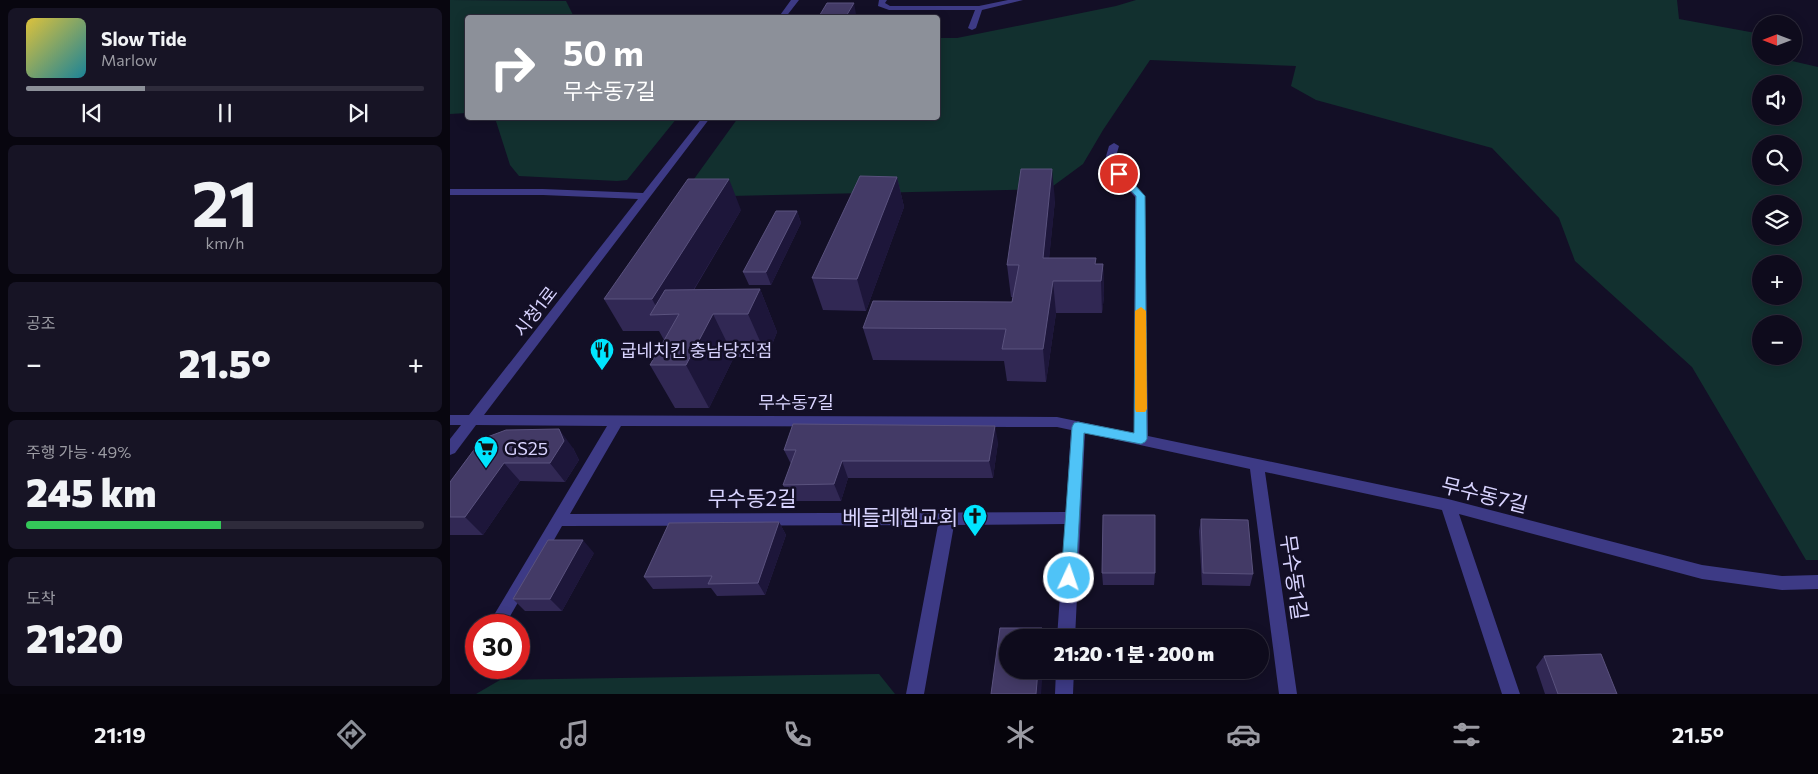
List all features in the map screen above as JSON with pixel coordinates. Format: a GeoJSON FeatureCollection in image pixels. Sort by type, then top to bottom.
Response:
{"type":"FeatureCollection","features":[{"type":"Feature","properties":{"kind":"street"},"geometry":{"type":"LineString","coordinates":[[783,15],[794,0]]}},
{"type":"Feature","properties":{"kind":"street"},"geometry":{"type":"LineString","coordinates":[[883,0],[881,4],[889,8],[979,8],[1019,0]]}},
{"type":"Feature","properties":{"kind":"street"},"geometry":{"type":"LineString","coordinates":[[972,28],[979,8]]}},
{"type":"Feature","properties":{"kind":"street","name":"시청1로"},"geometry":{"type":"LineString","coordinates":[[450,449],[704,120]]}},
{"type":"Feature","properties":{"kind":"street"},"geometry":{"type":"LineString","coordinates":[[1114,146],[1109,162],[1140,196],[1141,439]]}},
{"type":"Feature","properties":{"kind":"street"},"geometry":{"type":"LineString","coordinates":[[450,192],[543,192],[647,196]]}},
{"type":"Feature","properties":{"kind":"street","name":"무수동7길"},"geometry":{"type":"LineString","coordinates":[[450,420],[1057,422],[1448,505],[1702,572],[1782,583],[1818,582]]}},
{"type":"Feature","properties":{"kind":"street"},"geometry":{"type":"LineString","coordinates":[[502,614],[616,422]]}},
{"type":"Feature","properties":{"kind":"street"},"geometry":{"type":"LineString","coordinates":[[1066,629],[1071,518],[1078,427]]}},
{"type":"Feature","properties":{"kind":"street","name":"무수동1길"},"geometry":{"type":"LineString","coordinates":[[1257,465],[1288,694]]}},
{"type":"Feature","properties":{"kind":"street"},"geometry":{"type":"LineString","coordinates":[[1448,505],[1511,694]]}},
{"type":"Feature","properties":{"kind":"street","name":"무수동2길"},"geometry":{"type":"LineString","coordinates":[[558,520],[1071,518]]}},
{"type":"Feature","properties":{"kind":"street"},"geometry":{"type":"LineString","coordinates":[[915,694],[947,519]]}},
{"type":"Feature","properties":{"kind":"street"},"geometry":{"type":"LineString","coordinates":[[1064,694],[1065,679]]}},
{"type":"Feature","properties":{"kind":"green space"},"geometry":{"type":"Polygon","coordinates":[[[450,0],[566,1],[573,15],[465,15],[465,113],[450,114],[450,0]]]}},
{"type":"Feature","properties":{"kind":"green space"},"geometry":{"type":"Polygon","coordinates":[[[1136,0],[1677,0],[1679,19],[1752,32],[1752,65],[1802,65],[1802,63],[1818,67],[1818,560],[1806,560],[1692,367],[1575,261],[1559,218],[1492,148],[1316,100],[1291,86],[1296,66],[1150,60],[1103,130],[1083,164],[1049,189],[681,197],[737,120],[940,120],[940,38],[957,38],[1116,6],[1136,0]]]}},
{"type":"Feature","properties":{"kind":"green space"},"geometry":{"type":"Polygon","coordinates":[[[496,120],[675,120],[627,180],[519,176],[510,165],[496,120]]]}},
{"type":"Feature","properties":{"kind":"green space"},"geometry":{"type":"Polygon","coordinates":[[[879,674],[895,694],[476,694],[500,680],[879,674]]]}},
{"type":"Feature","properties":{"kind":"building"},"geometry":{"type":"Polygon","coordinates":[[[827,3],[854,3],[847,15],[820,15],[827,3]]]}},
{"type":"Feature","properties":{"kind":"building"},"geometry":{"type":"Polygon","coordinates":[[[1021,169],[1052,169],[1043,258],[1096,258],[1095,264],[1103,264],[1101,281],[1053,281],[1043,349],[1002,349],[1006,329],[863,328],[873,301],[1012,302],[1019,265],[1007,265],[1021,169]]]}},
{"type":"Feature","properties":{"kind":"building"},"geometry":{"type":"Polygon","coordinates":[[[860,176],[897,177],[857,279],[812,278],[860,176]]]}},
{"type":"Feature","properties":{"kind":"building"},"geometry":{"type":"Polygon","coordinates":[[[688,179],[729,179],[652,299],[604,299],[688,179]]]}},
{"type":"Feature","properties":{"kind":"building"},"geometry":{"type":"Polygon","coordinates":[[[776,211],[797,211],[766,272],[743,272],[776,211]]]}},
{"type":"Feature","properties":{"kind":"building"},"geometry":{"type":"Polygon","coordinates":[[[760,289],[748,314],[713,314],[686,365],[650,365],[679,314],[650,315],[665,290],[760,289]]]}},
{"type":"Feature","properties":{"kind":"building"},"geometry":{"type":"Polygon","coordinates":[[[793,424],[995,426],[989,461],[842,461],[834,484],[783,485],[796,450],[784,450],[793,424]]]}},
{"type":"Feature","properties":{"kind":"building"},"geometry":{"type":"Polygon","coordinates":[[[559,429],[564,441],[550,463],[504,463],[465,517],[450,517],[450,482],[482,439],[506,430],[559,429]]]}},
{"type":"Feature","properties":{"kind":"building"},"geometry":{"type":"Polygon","coordinates":[[[1103,515],[1155,515],[1155,573],[1102,573],[1103,515]]]}},
{"type":"Feature","properties":{"kind":"building"},"geometry":{"type":"Polygon","coordinates":[[[1201,519],[1248,520],[1253,574],[1203,573],[1201,519]]]}},
{"type":"Feature","properties":{"kind":"building"},"geometry":{"type":"Polygon","coordinates":[[[779,522],[758,583],[708,584],[712,576],[644,577],[669,523],[779,522]]]}},
{"type":"Feature","properties":{"kind":"building"},"geometry":{"type":"Polygon","coordinates":[[[548,540],[583,540],[550,599],[513,599],[548,540]]]}},
{"type":"Feature","properties":{"kind":"building"},"geometry":{"type":"Polygon","coordinates":[[[1000,628],[1042,628],[1042,629],[1000,628]]]}},
{"type":"Feature","properties":{"kind":"building"},"geometry":{"type":"Polygon","coordinates":[[[999,635],[999,679],[1037,679],[1036,694],[991,694],[999,635]]]}},
{"type":"Feature","properties":{"kind":"building"},"geometry":{"type":"Polygon","coordinates":[[[1601,654],[1617,694],[1558,694],[1544,656],[1601,654]]]}},
{"type":"Feature","properties":{"kind":"slow traffic"},"geometry":{"type":"LineString","coordinates":[[1141,311],[1141,409]]}},
{"type":"Feature","properties":{"kind":"place","name":"굽네치킨 충남당진점"},"geometry":{"type":"Point","coordinates":[602,371]}},
{"type":"Feature","properties":{"kind":"place","name":"GS25"},"geometry":{"type":"Point","coordinates":[486,469]}},
{"type":"Feature","properties":{"kind":"place","name":"베들레헴교회"},"geometry":{"type":"Point","coordinates":[975,537]}},
{"type":"Feature","properties":{"kind":"route"},"geometry":{"type":"LineString","coordinates":[[1069,578],[1071,518],[1078,427],[1141,439],[1140,196],[1119,174]]}}]}
